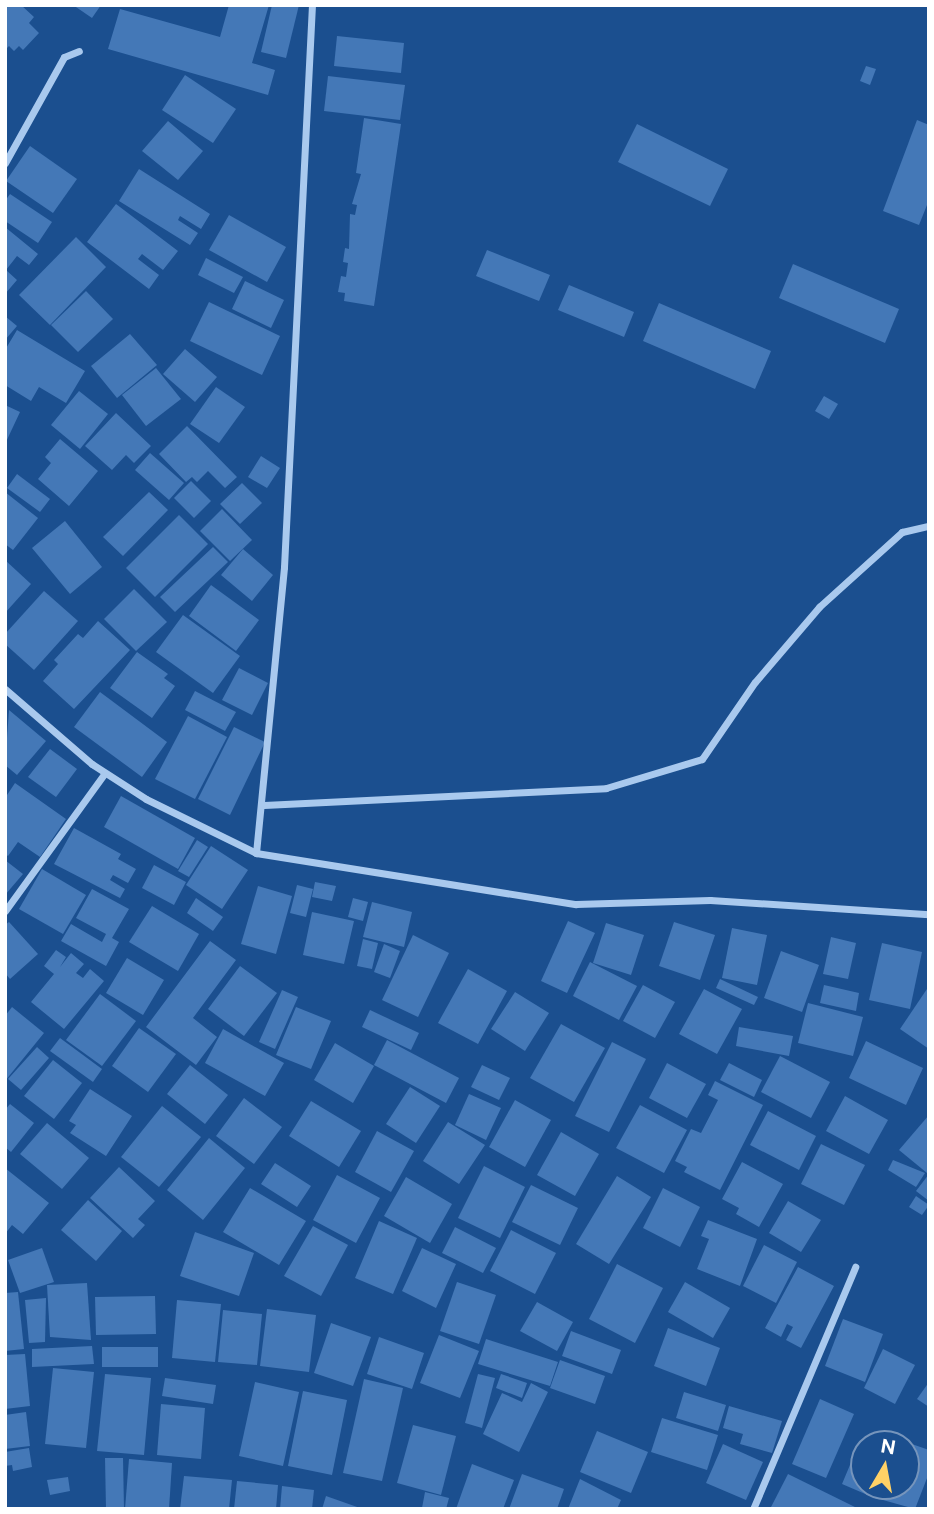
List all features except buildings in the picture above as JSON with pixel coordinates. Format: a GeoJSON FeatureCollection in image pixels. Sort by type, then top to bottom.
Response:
{"type":"FeatureCollection","features":[{"type":"Feature","properties":{"kind":"street"},"geometry":{"type":"LineString","coordinates":[[256,853],[264,805],[284,567],[312,5]]}},
{"type":"Feature","properties":{"kind":"street"},"geometry":{"type":"LineString","coordinates":[[5,163],[64,57],[79,51]]}},
{"type":"Feature","properties":{"kind":"street"},"geometry":{"type":"LineString","coordinates":[[264,805],[606,788],[702,759],[755,682],[819,607],[902,532],[929,526]]}},
{"type":"Feature","properties":{"kind":"street"},"geometry":{"type":"LineString","coordinates":[[5,689],[37,721],[105,773],[146,799],[256,853],[576,904],[710,900],[929,914]]}},
{"type":"Feature","properties":{"kind":"street"},"geometry":{"type":"LineString","coordinates":[[5,911],[105,773]]}},
{"type":"Feature","properties":{"kind":"street"},"geometry":{"type":"LineString","coordinates":[[753,1509],[788,1436],[821,1344],[855,1267]]}}]}
